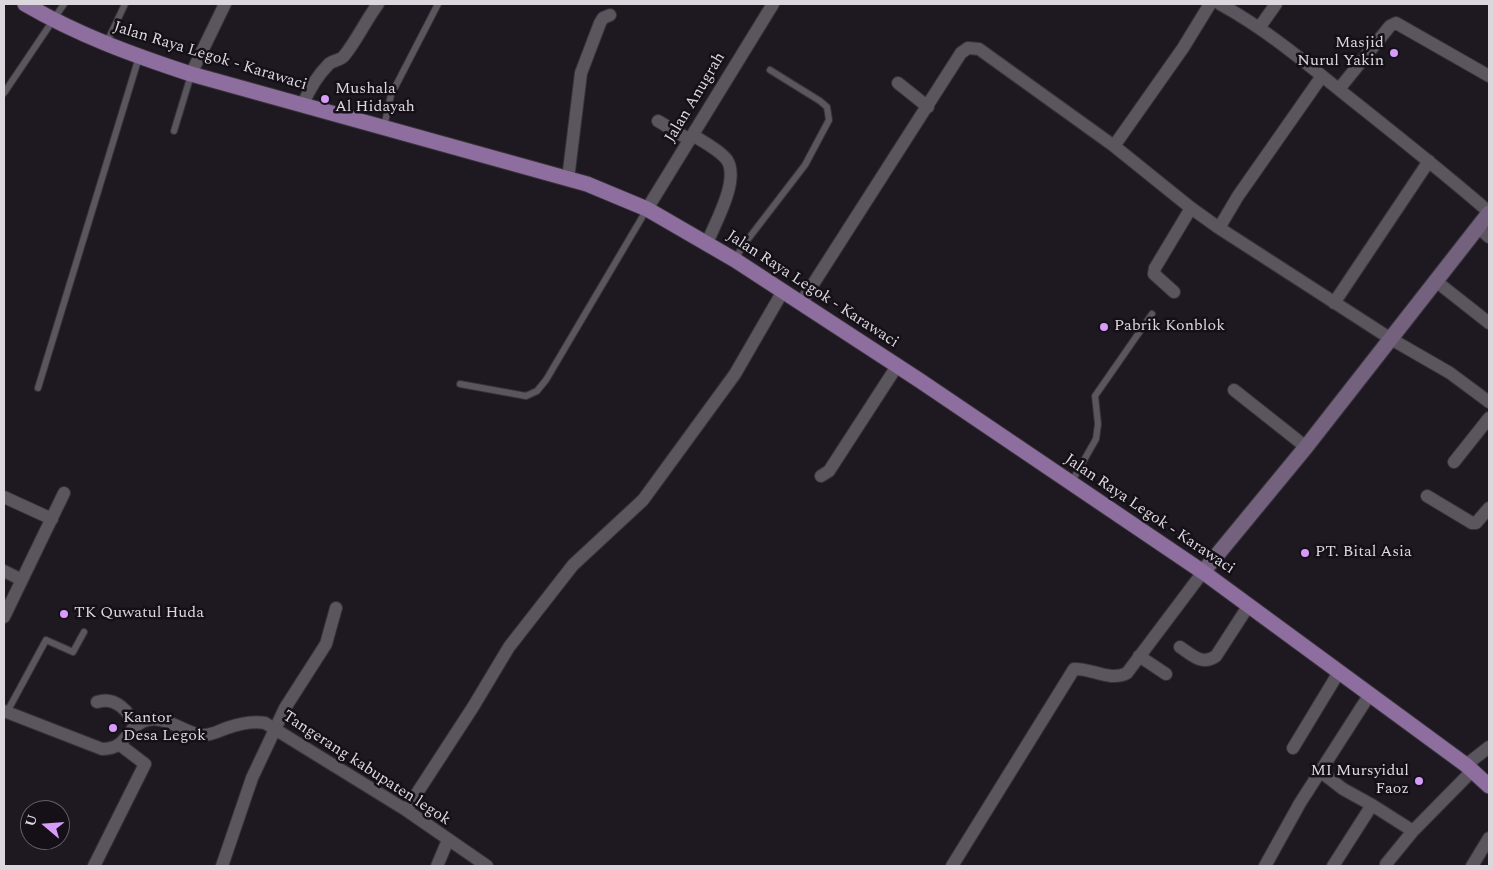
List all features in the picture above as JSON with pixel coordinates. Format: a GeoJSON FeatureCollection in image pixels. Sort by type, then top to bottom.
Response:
{"type":"FeatureCollection","features":[{"type":"Feature","properties":{"kind":"main road","name":"Jalan Raya Legok - Karawaci"},"geometry":{"type":"LineString","coordinates":[[25,4],[106,45],[139,57],[191,74],[568,179],[648,209],[735,260],[783,291],[1203,572],[1469,768],[1489,786]]}},
{"type":"Feature","properties":{"kind":"street"},"geometry":{"type":"LineString","coordinates":[[191,74],[225,4]]}},
{"type":"Feature","properties":{"kind":"street"},"geometry":{"type":"LineString","coordinates":[[302,104],[313,84],[329,63],[342,58],[350,48],[378,4]]}},
{"type":"Feature","properties":{"kind":"street","name":"Jalan Anugrah"},"geometry":{"type":"LineString","coordinates":[[648,209],[772,4]]}},
{"type":"Feature","properties":{"kind":"street"},"geometry":{"type":"LineString","coordinates":[[1114,146],[1183,48],[1210,4]]}},
{"type":"Feature","properties":{"kind":"street"},"geometry":{"type":"LineString","coordinates":[[952,866],[1074,669],[1084,668],[1112,678],[1120,677],[1127,673],[1203,572],[1306,447],[1437,282],[1484,232],[1489,213],[1429,160],[1259,28],[1220,4]]}},
{"type":"Feature","properties":{"kind":"street"},"geometry":{"type":"LineString","coordinates":[[1259,28],[1276,4]]}},
{"type":"Feature","properties":{"kind":"street"},"geometry":{"type":"LineString","coordinates":[[568,179],[581,73],[600,23],[603,18],[610,15]]}},
{"type":"Feature","properties":{"kind":"street"},"geometry":{"type":"LineString","coordinates":[[1339,89],[1390,26],[1396,23],[1489,76]]}},
{"type":"Feature","properties":{"kind":"street"},"geometry":{"type":"LineString","coordinates":[[801,303],[961,53],[968,48],[979,49],[1114,146],[1219,228],[1391,339],[1450,373],[1489,402]]}},
{"type":"Feature","properties":{"kind":"street"},"geometry":{"type":"LineString","coordinates":[[1219,228],[1322,76]]}},
{"type":"Feature","properties":{"kind":"street"},"geometry":{"type":"LineString","coordinates":[[898,84],[928,107]]}},
{"type":"Feature","properties":{"kind":"street"},"geometry":{"type":"LineString","coordinates":[[658,121],[691,137],[726,158],[730,166],[732,176],[726,197],[707,243]]}},
{"type":"Feature","properties":{"kind":"street"},"geometry":{"type":"LineString","coordinates":[[1334,302],[1429,160]]}},
{"type":"Feature","properties":{"kind":"street"},"geometry":{"type":"LineString","coordinates":[[1174,292],[1154,274],[1155,268],[1191,208]]}},
{"type":"Feature","properties":{"kind":"street"},"geometry":{"type":"LineString","coordinates":[[1437,282],[1489,323]]}},
{"type":"Feature","properties":{"kind":"street"},"geometry":{"type":"LineString","coordinates":[[406,810],[473,707],[509,647],[573,565],[643,500],[735,374],[783,291]]}},
{"type":"Feature","properties":{"kind":"street"},"geometry":{"type":"LineString","coordinates":[[821,476],[829,471],[845,448],[897,366]]}},
{"type":"Feature","properties":{"kind":"street"},"geometry":{"type":"LineString","coordinates":[[1234,390],[1306,447]]}},
{"type":"Feature","properties":{"kind":"street"},"geometry":{"type":"LineString","coordinates":[[1454,462],[1489,418]]}},
{"type":"Feature","properties":{"kind":"street"},"geometry":{"type":"LineString","coordinates":[[5,611],[64,493]]}},
{"type":"Feature","properties":{"kind":"street"},"geometry":{"type":"LineString","coordinates":[[4,496],[52,519]]}},
{"type":"Feature","properties":{"kind":"street"},"geometry":{"type":"LineString","coordinates":[[1427,496],[1472,523],[1482,519],[1489,508]]}},
{"type":"Feature","properties":{"kind":"street"},"geometry":{"type":"LineString","coordinates":[[4,571],[22,580]]}},
{"type":"Feature","properties":{"kind":"street"},"geometry":{"type":"LineString","coordinates":[[1180,647],[1202,661],[1209,662],[1216,656],[1249,605]]}},
{"type":"Feature","properties":{"kind":"street"},"geometry":{"type":"LineString","coordinates":[[222,866],[252,778],[296,687],[326,644],[336,608]]}},
{"type":"Feature","properties":{"kind":"street"},"geometry":{"type":"LineString","coordinates":[[1138,656],[1166,674]]}},
{"type":"Feature","properties":{"kind":"street"},"geometry":{"type":"LineString","coordinates":[[1293,748],[1339,672]]}},
{"type":"Feature","properties":{"kind":"street"},"geometry":{"type":"LineString","coordinates":[[1265,866],[1300,802],[1370,694]]}},
{"type":"Feature","properties":{"kind":"street"},"geometry":{"type":"LineString","coordinates":[[97,702],[107,699],[115,701],[132,719],[135,728]]}},
{"type":"Feature","properties":{"kind":"street"},"geometry":{"type":"LineString","coordinates":[[5,711],[102,749],[112,749],[120,745],[145,764],[94,866]]}},
{"type":"Feature","properties":{"kind":"street","name":"Tangerang kabupaten legok"},"geometry":{"type":"LineString","coordinates":[[120,745],[141,722],[154,720],[171,722],[201,735],[209,735],[227,728],[258,722],[275,729],[406,810],[487,866]]}},
{"type":"Feature","properties":{"kind":"street"},"geometry":{"type":"LineString","coordinates":[[1386,864],[1489,746]]}},
{"type":"Feature","properties":{"kind":"street"},"geometry":{"type":"LineString","coordinates":[[1321,772],[1343,789],[1414,831]]}},
{"type":"Feature","properties":{"kind":"street"},"geometry":{"type":"LineString","coordinates":[[1333,866],[1372,805]]}},
{"type":"Feature","properties":{"kind":"street"},"geometry":{"type":"LineString","coordinates":[[1472,866],[1489,838]]}},
{"type":"Feature","properties":{"kind":"street"},"geometry":{"type":"LineString","coordinates":[[437,866],[448,840]]}},
{"type":"Feature","properties":{"kind":"lane"},"geometry":{"type":"LineString","coordinates":[[4,93],[44,30],[54,20],[64,4]]}},
{"type":"Feature","properties":{"kind":"lane"},"geometry":{"type":"LineString","coordinates":[[106,45],[125,4]]}},
{"type":"Feature","properties":{"kind":"lane"},"geometry":{"type":"LineString","coordinates":[[384,127],[391,95],[438,4]]}},
{"type":"Feature","properties":{"kind":"lane"},"geometry":{"type":"LineString","coordinates":[[38,388],[139,57]]}},
{"type":"Feature","properties":{"kind":"lane"},"geometry":{"type":"LineString","coordinates":[[735,260],[742,247],[805,165],[829,120],[827,107],[820,101],[770,70]]}},
{"type":"Feature","properties":{"kind":"lane"},"geometry":{"type":"LineString","coordinates":[[174,131],[191,74]]}},
{"type":"Feature","properties":{"kind":"lane"},"geometry":{"type":"LineString","coordinates":[[460,384],[526,396],[537,391],[546,380],[648,209]]}},
{"type":"Feature","properties":{"kind":"lane"},"geometry":{"type":"LineString","coordinates":[[1071,483],[1096,439],[1098,424],[1095,396],[1152,314]]}},
{"type":"Feature","properties":{"kind":"lane"},"geometry":{"type":"LineString","coordinates":[[5,711],[46,640],[73,652],[84,632]]}},
{"type":"Feature","properties":{"kind":"place","name":"Masjid Nurul Yakin"},"geometry":{"type":"Point","coordinates":[1394,53]}},
{"type":"Feature","properties":{"kind":"place","name":"Mushala Al Hidayah"},"geometry":{"type":"Point","coordinates":[325,99]}},
{"type":"Feature","properties":{"kind":"place","name":"Pabrik Konblok"},"geometry":{"type":"Point","coordinates":[1104,327]}},
{"type":"Feature","properties":{"kind":"place","name":"PT. Bital Asia"},"geometry":{"type":"Point","coordinates":[1305,553]}},
{"type":"Feature","properties":{"kind":"place","name":"TK Quwatul Huda"},"geometry":{"type":"Point","coordinates":[64,614]}},
{"type":"Feature","properties":{"kind":"place","name":"Kantor Desa Legok"},"geometry":{"type":"Point","coordinates":[113,728]}},
{"type":"Feature","properties":{"kind":"place","name":"MI Mursyidul Faoz"},"geometry":{"type":"Point","coordinates":[1419,781]}}]}
